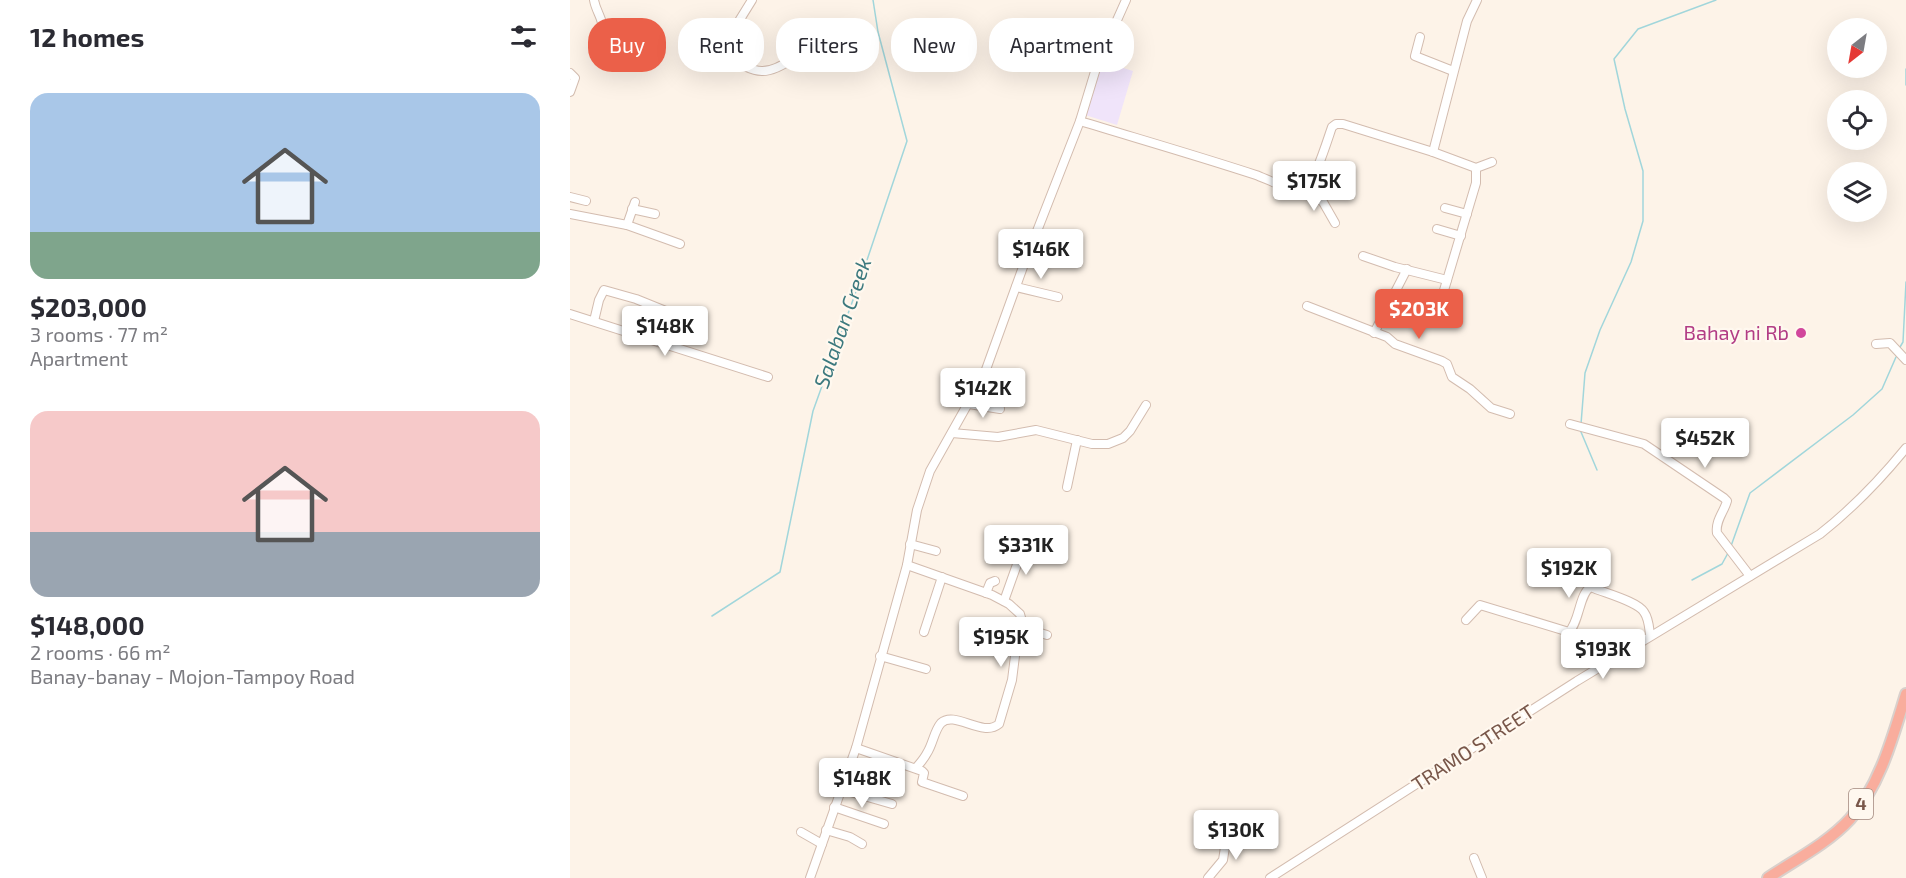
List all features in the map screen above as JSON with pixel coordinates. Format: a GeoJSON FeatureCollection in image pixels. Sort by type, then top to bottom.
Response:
{"type":"FeatureCollection","features":[{"type":"Feature","properties":{"kind":"highway","name":"4"},"geometry":{"type":"LineString","coordinates":[[1768,878],[1830,836],[1850,819],[1871,788],[1901,727],[1906,694]]}},
{"type":"Feature","properties":{"kind":"street"},"geometry":{"type":"LineString","coordinates":[[594,0],[596,10],[602,18]]}},
{"type":"Feature","properties":{"kind":"street"},"geometry":{"type":"LineString","coordinates":[[752,0],[722,50],[722,54],[756,72],[766,72],[776,67]]}},
{"type":"Feature","properties":{"kind":"street"},"geometry":{"type":"LineString","coordinates":[[812,878],[826,830],[856,748],[907,565],[924,485],[984,375],[1080,121],[1097,65],[1126,0]]}},
{"type":"Feature","properties":{"kind":"street"},"geometry":{"type":"LineString","coordinates":[[1433,152],[1467,21],[1477,0]]}},
{"type":"Feature","properties":{"kind":"street"},"geometry":{"type":"LineString","coordinates":[[1420,37],[1415,56],[1454,70]]}},
{"type":"Feature","properties":{"kind":"street"},"geometry":{"type":"LineString","coordinates":[[570,73],[575,78],[570,92]]}},
{"type":"Feature","properties":{"kind":"street"},"geometry":{"type":"LineString","coordinates":[[1080,121],[1293,189],[1305,189],[1323,202],[1335,223]]}},
{"type":"Feature","properties":{"kind":"street"},"geometry":{"type":"LineString","coordinates":[[1305,189],[1316,170],[1332,127],[1336,124],[1343,124],[1433,152],[1476,168],[1492,162]]}},
{"type":"Feature","properties":{"kind":"street"},"geometry":{"type":"LineString","coordinates":[[1439,307],[1476,183],[1476,168]]}},
{"type":"Feature","properties":{"kind":"street"},"geometry":{"type":"LineString","coordinates":[[570,197],[586,201]]}},
{"type":"Feature","properties":{"kind":"street"},"geometry":{"type":"LineString","coordinates":[[627,225],[634,205],[655,214]]}},
{"type":"Feature","properties":{"kind":"street"},"geometry":{"type":"LineString","coordinates":[[1445,208],[1467,214]]}},
{"type":"Feature","properties":{"kind":"street"},"geometry":{"type":"LineString","coordinates":[[570,214],[627,225],[680,244]]}},
{"type":"Feature","properties":{"kind":"street"},"geometry":{"type":"LineString","coordinates":[[1437,229],[1461,236]]}},
{"type":"Feature","properties":{"kind":"street"},"geometry":{"type":"LineString","coordinates":[[1363,256],[1447,280]]}},
{"type":"Feature","properties":{"kind":"street"},"geometry":{"type":"LineString","coordinates":[[1374,333],[1407,269]]}},
{"type":"Feature","properties":{"kind":"street"},"geometry":{"type":"LineString","coordinates":[[1016,286],[1059,297]]}},
{"type":"Feature","properties":{"kind":"street"},"geometry":{"type":"LineString","coordinates":[[594,321],[604,290],[636,299],[673,314]]}},
{"type":"Feature","properties":{"kind":"street"},"geometry":{"type":"LineString","coordinates":[[1394,302],[1406,297],[1423,298],[1442,294]]}},
{"type":"Feature","properties":{"kind":"street"},"geometry":{"type":"LineString","coordinates":[[1307,306],[1448,364],[1452,377],[1470,389],[1491,408],[1510,414]]}},
{"type":"Feature","properties":{"kind":"street"},"geometry":{"type":"LineString","coordinates":[[570,314],[768,377]]}},
{"type":"Feature","properties":{"kind":"street"},"geometry":{"type":"LineString","coordinates":[[1876,344],[1890,343],[1906,360]]}},
{"type":"Feature","properties":{"kind":"street"},"geometry":{"type":"LineString","coordinates":[[969,404],[1000,409]]}},
{"type":"Feature","properties":{"kind":"street"},"geometry":{"type":"LineString","coordinates":[[952,433],[998,437],[1036,430],[1102,445],[1123,438],[1146,405]]}},
{"type":"Feature","properties":{"kind":"street"},"geometry":{"type":"LineString","coordinates":[[1570,424],[1644,444],[1724,498],[1727,501],[1718,520],[1717,533],[1750,576]]}},
{"type":"Feature","properties":{"kind":"street"},"geometry":{"type":"LineString","coordinates":[[1067,487],[1077,440]]}},
{"type":"Feature","properties":{"kind":"street","name":"TRAMO STREET"},"geometry":{"type":"LineString","coordinates":[[1270,878],[1650,635],[1798,549],[1846,513],[1881,479],[1906,448]]}},
{"type":"Feature","properties":{"kind":"street"},"geometry":{"type":"LineString","coordinates":[[1004,601],[1025,542]]}},
{"type":"Feature","properties":{"kind":"street"},"geometry":{"type":"LineString","coordinates":[[910,544],[936,550]]}},
{"type":"Feature","properties":{"kind":"street"},"geometry":{"type":"LineString","coordinates":[[907,565],[1004,601],[1020,614],[1021,627],[1012,680],[999,724],[988,728],[952,719],[944,721],[938,727],[927,753],[916,768]]}},
{"type":"Feature","properties":{"kind":"street"},"geometry":{"type":"LineString","coordinates":[[924,632],[942,577]]}},
{"type":"Feature","properties":{"kind":"street"},"geometry":{"type":"LineString","coordinates":[[986,593],[990,583],[995,581]]}},
{"type":"Feature","properties":{"kind":"street"},"geometry":{"type":"LineString","coordinates":[[1466,620],[1480,605],[1569,632],[1574,626],[1585,592],[1591,587],[1636,605],[1644,611],[1650,635]]}},
{"type":"Feature","properties":{"kind":"street"},"geometry":{"type":"LineString","coordinates":[[1021,627],[1047,635]]}},
{"type":"Feature","properties":{"kind":"street"},"geometry":{"type":"LineString","coordinates":[[880,656],[926,669]]}},
{"type":"Feature","properties":{"kind":"street"},"geometry":{"type":"LineString","coordinates":[[856,748],[916,768],[924,772],[922,782],[963,796]]}},
{"type":"Feature","properties":{"kind":"street"},"geometry":{"type":"LineString","coordinates":[[840,789],[892,804]]}},
{"type":"Feature","properties":{"kind":"street"},"geometry":{"type":"LineString","coordinates":[[834,807],[884,824]]}},
{"type":"Feature","properties":{"kind":"street"},"geometry":{"type":"LineString","coordinates":[[1208,878],[1223,860],[1228,828]]}},
{"type":"Feature","properties":{"kind":"street"},"geometry":{"type":"LineString","coordinates":[[826,830],[850,837],[862,844]]}},
{"type":"Feature","properties":{"kind":"street"},"geometry":{"type":"LineString","coordinates":[[801,832],[822,844]]}},
{"type":"Feature","properties":{"kind":"street"},"geometry":{"type":"LineString","coordinates":[[1474,858],[1482,878]]}},
{"type":"Feature","properties":{"kind":"shaded area"},"geometry":{"type":"Polygon","coordinates":[[[1098,72],[1133,72],[1117,125],[1085,115],[1098,72]]]}},
{"type":"Feature","properties":{"kind":"waterway","name":"Salaban Creek"},"geometry":{"type":"LineString","coordinates":[[712,616],[780,572],[813,411],[907,141],[878,32],[873,0]]}},
{"type":"Feature","properties":{"kind":"waterway"},"geometry":{"type":"LineString","coordinates":[[1581,424],[1585,373],[1600,330],[1631,262],[1643,221],[1643,171],[1625,109],[1614,59],[1638,29],[1716,0]]}},
{"type":"Feature","properties":{"kind":"waterway"},"geometry":{"type":"LineString","coordinates":[[1906,69],[1906,85]]}},
{"type":"Feature","properties":{"kind":"waterway"},"geometry":{"type":"LineString","coordinates":[[1900,347],[1903,342],[1906,282]]}},
{"type":"Feature","properties":{"kind":"waterway"},"geometry":{"type":"LineString","coordinates":[[1731,546],[1750,493],[1853,415],[1882,389],[1896,357]]}},
{"type":"Feature","properties":{"kind":"waterway"},"geometry":{"type":"LineString","coordinates":[[1581,429],[1597,470]]}},
{"type":"Feature","properties":{"kind":"waterway"},"geometry":{"type":"LineString","coordinates":[[1692,580],[1722,564],[1728,553]]}},
{"type":"Feature","properties":{"kind":"place","name":"Bahay ni Rb"},"geometry":{"type":"Point","coordinates":[1801,333]}}]}
